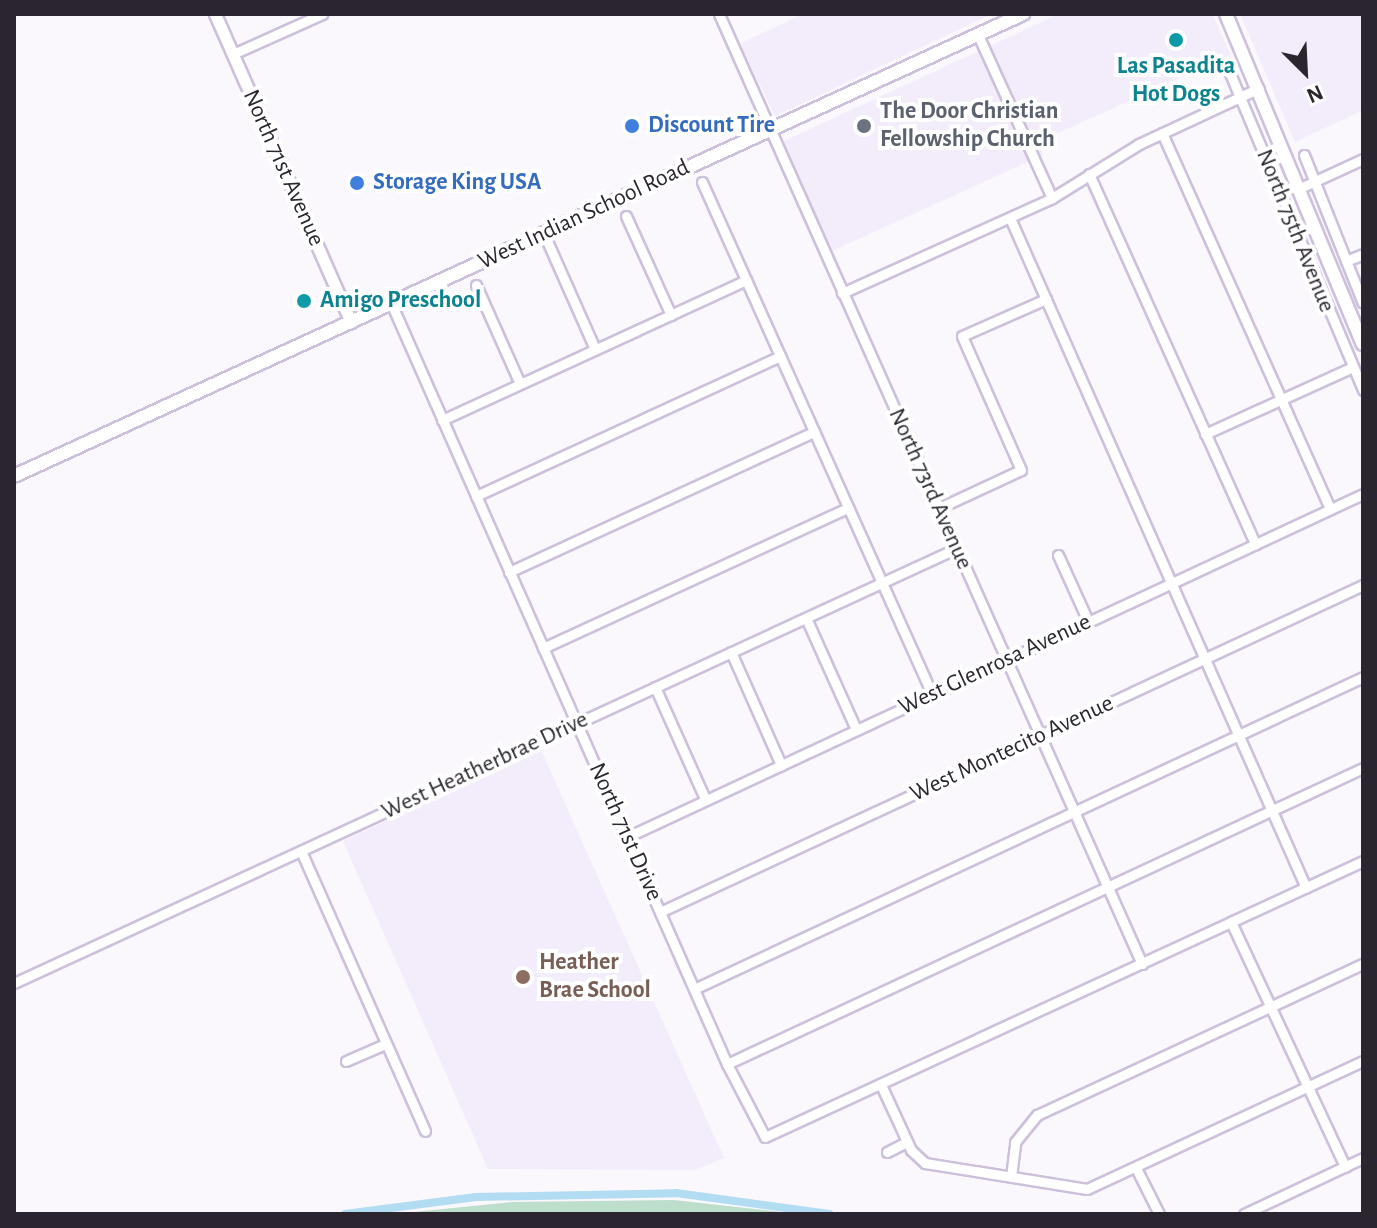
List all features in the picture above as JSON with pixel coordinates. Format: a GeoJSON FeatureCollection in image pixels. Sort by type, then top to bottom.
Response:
{"type":"FeatureCollection","features":[{"type":"Feature","properties":{"kind":"main road","name":"West Indian School Road"},"geometry":{"type":"LineString","coordinates":[[14,476],[1023,14]]}},
{"type":"Feature","properties":{"kind":"main road","name":"North 75th Avenue"},"geometry":{"type":"LineString","coordinates":[[1226,14],[1363,344]]}},
{"type":"Feature","properties":{"kind":"street","name":"North 71st Avenue"},"geometry":{"type":"LineString","coordinates":[[215,14],[351,322]]}},
{"type":"Feature","properties":{"kind":"street"},"geometry":{"type":"LineString","coordinates":[[233,54],[322,14]]}},
{"type":"Feature","properties":{"kind":"street","name":"North 73rd Avenue"},"geometry":{"type":"LineString","coordinates":[[719,14],[1142,964]]}},
{"type":"Feature","properties":{"kind":"street"},"geometry":{"type":"LineString","coordinates":[[978,35],[1052,198]]}},
{"type":"Feature","properties":{"kind":"street","name":"North 75th Avenue"},"geometry":{"type":"LineString","coordinates":[[1229,71],[1363,390]]}},
{"type":"Feature","properties":{"kind":"street"},"geometry":{"type":"LineString","coordinates":[[842,293],[1052,198],[1162,133],[1259,88]]}},
{"type":"Feature","properties":{"kind":"street"},"geometry":{"type":"LineString","coordinates":[[1162,133],[1330,509]]}},
{"type":"Feature","properties":{"kind":"street","name":"North 75th Avenue"},"geometry":{"type":"LineString","coordinates":[[1304,155],[1363,303]]}},
{"type":"Feature","properties":{"kind":"street"},"geometry":{"type":"LineString","coordinates":[[1300,188],[1363,159]]}},
{"type":"Feature","properties":{"kind":"street"},"geometry":{"type":"LineString","coordinates":[[1089,174],[1255,544]]}},
{"type":"Feature","properties":{"kind":"street"},"geometry":{"type":"LineString","coordinates":[[702,182],[932,694]]}},
{"type":"Feature","properties":{"kind":"street"},"geometry":{"type":"LineString","coordinates":[[626,216],[671,315]]}},
{"type":"Feature","properties":{"kind":"street"},"geometry":{"type":"LineString","coordinates":[[1010,218],[1306,888]]}},
{"type":"Feature","properties":{"kind":"street"},"geometry":{"type":"LineString","coordinates":[[544,234],[595,349]]}},
{"type":"Feature","properties":{"kind":"street"},"geometry":{"type":"LineString","coordinates":[[1346,261],[1363,254]]}},
{"type":"Feature","properties":{"kind":"street"},"geometry":{"type":"LineString","coordinates":[[442,420],[746,280]]}},
{"type":"Feature","properties":{"kind":"street"},"geometry":{"type":"LineString","coordinates":[[476,285],[520,384]]}},
{"type":"Feature","properties":{"kind":"street"},"geometry":{"type":"LineString","coordinates":[[939,508],[1021,470],[962,336],[1046,299]]}},
{"type":"Feature","properties":{"kind":"street","name":"North 71st Drive"},"geometry":{"type":"LineString","coordinates":[[391,303],[727,1064],[765,1137],[881,1085]]}},
{"type":"Feature","properties":{"kind":"street"},"geometry":{"type":"LineString","coordinates":[[476,496],[780,356]]}},
{"type":"Feature","properties":{"kind":"street"},"geometry":{"type":"LineString","coordinates":[[1205,434],[1353,367]]}},
{"type":"Feature","properties":{"kind":"street"},"geometry":{"type":"LineString","coordinates":[[509,572],[814,432]]}},
{"type":"Feature","properties":{"kind":"street","name":"West Glenrosa Avenue"},"geometry":{"type":"LineString","coordinates":[[627,837],[1363,494]]}},
{"type":"Feature","properties":{"kind":"street"},"geometry":{"type":"LineString","coordinates":[[543,648],[848,508]]}},
{"type":"Feature","properties":{"kind":"street","name":"West Heatherbrae Drive"},"geometry":{"type":"LineString","coordinates":[[14,983],[957,548]]}},
{"type":"Feature","properties":{"kind":"street"},"geometry":{"type":"LineString","coordinates":[[1058,555],[1088,621]]}},
{"type":"Feature","properties":{"kind":"street","name":"West Montecito Avenue"},"geometry":{"type":"LineString","coordinates":[[660,912],[1363,585]]}},
{"type":"Feature","properties":{"kind":"street"},"geometry":{"type":"LineString","coordinates":[[806,618],[856,729]]}},
{"type":"Feature","properties":{"kind":"street"},"geometry":{"type":"LineString","coordinates":[[731,652],[781,765]]}},
{"type":"Feature","properties":{"kind":"street"},"geometry":{"type":"LineString","coordinates":[[694,989],[1363,677]]}},
{"type":"Feature","properties":{"kind":"street"},"geometry":{"type":"LineString","coordinates":[[655,687],[705,799]]}},
{"type":"Feature","properties":{"kind":"street"},"geometry":{"type":"LineString","coordinates":[[727,1064],[1363,768]]}},
{"type":"Feature","properties":{"kind":"street"},"geometry":{"type":"LineString","coordinates":[[301,851],[425,1131]]}},
{"type":"Feature","properties":{"kind":"street"},"geometry":{"type":"LineString","coordinates":[[1363,861],[881,1085],[907,1142],[918,1158],[936,1167],[1087,1189],[1363,1061]]}},
{"type":"Feature","properties":{"kind":"street"},"geometry":{"type":"LineString","coordinates":[[1231,922],[1345,1167]]}},
{"type":"Feature","properties":{"kind":"street"},"geometry":{"type":"LineString","coordinates":[[1011,1177],[1015,1142],[1028,1120],[1363,964]]}},
{"type":"Feature","properties":{"kind":"street"},"geometry":{"type":"LineString","coordinates":[[346,1061],[385,1044]]}},
{"type":"Feature","properties":{"kind":"street"},"geometry":{"type":"LineString","coordinates":[[887,1152],[907,1142]]}},
{"type":"Feature","properties":{"kind":"street"},"geometry":{"type":"LineString","coordinates":[[1244,1214],[1363,1158]]}},
{"type":"Feature","properties":{"kind":"street"},"geometry":{"type":"LineString","coordinates":[[1136,1168],[1159,1214]]}},
{"type":"Feature","properties":{"kind":"shaded area"},"geometry":{"type":"Polygon","coordinates":[[[803,14],[992,14],[775,116],[740,44],[803,14]]]}},
{"type":"Feature","properties":{"kind":"shaded area"},"geometry":{"type":"Polygon","coordinates":[[[1059,14],[1212,14],[1231,55],[1038,142],[1043,155],[821,256],[771,147],[1059,14]]]}},
{"type":"Feature","properties":{"kind":"shaded area"},"geometry":{"type":"Polygon","coordinates":[[[1240,14],[1363,14],[1363,110],[1295,142],[1240,14]]]}},
{"type":"Feature","properties":{"kind":"shaded area","name":"Heather Brae School"},"geometry":{"type":"Polygon","coordinates":[[[541,750],[724,1158],[695,1170],[488,1169],[343,841],[541,750]]]}},
{"type":"Feature","properties":{"kind":"green space"},"geometry":{"type":"Polygon","coordinates":[[[674,1200],[799,1214],[394,1214],[512,1202],[674,1200]]]}},
{"type":"Feature","properties":{"kind":"waterway"},"geometry":{"type":"LineString","coordinates":[[345,1214],[476,1197],[676,1193],[830,1214]]}},
{"type":"Feature","properties":{"kind":"place","name":"Las Pasadita Hot Dogs"},"geometry":{"type":"Point","coordinates":[1176,40]}},
{"type":"Feature","properties":{"kind":"place","name":"Discount Tire"},"geometry":{"type":"Point","coordinates":[632,126]}},
{"type":"Feature","properties":{"kind":"place","name":"The Door Christian Fellowship Church"},"geometry":{"type":"Point","coordinates":[864,126]}},
{"type":"Feature","properties":{"kind":"place","name":"Storage King USA"},"geometry":{"type":"Point","coordinates":[357,183]}},
{"type":"Feature","properties":{"kind":"place","name":"Amigo Preschool"},"geometry":{"type":"Point","coordinates":[304,301]}},
{"type":"Feature","properties":{"kind":"place","name":"Heather Brae School"},"geometry":{"type":"Point","coordinates":[523,977]}}]}
